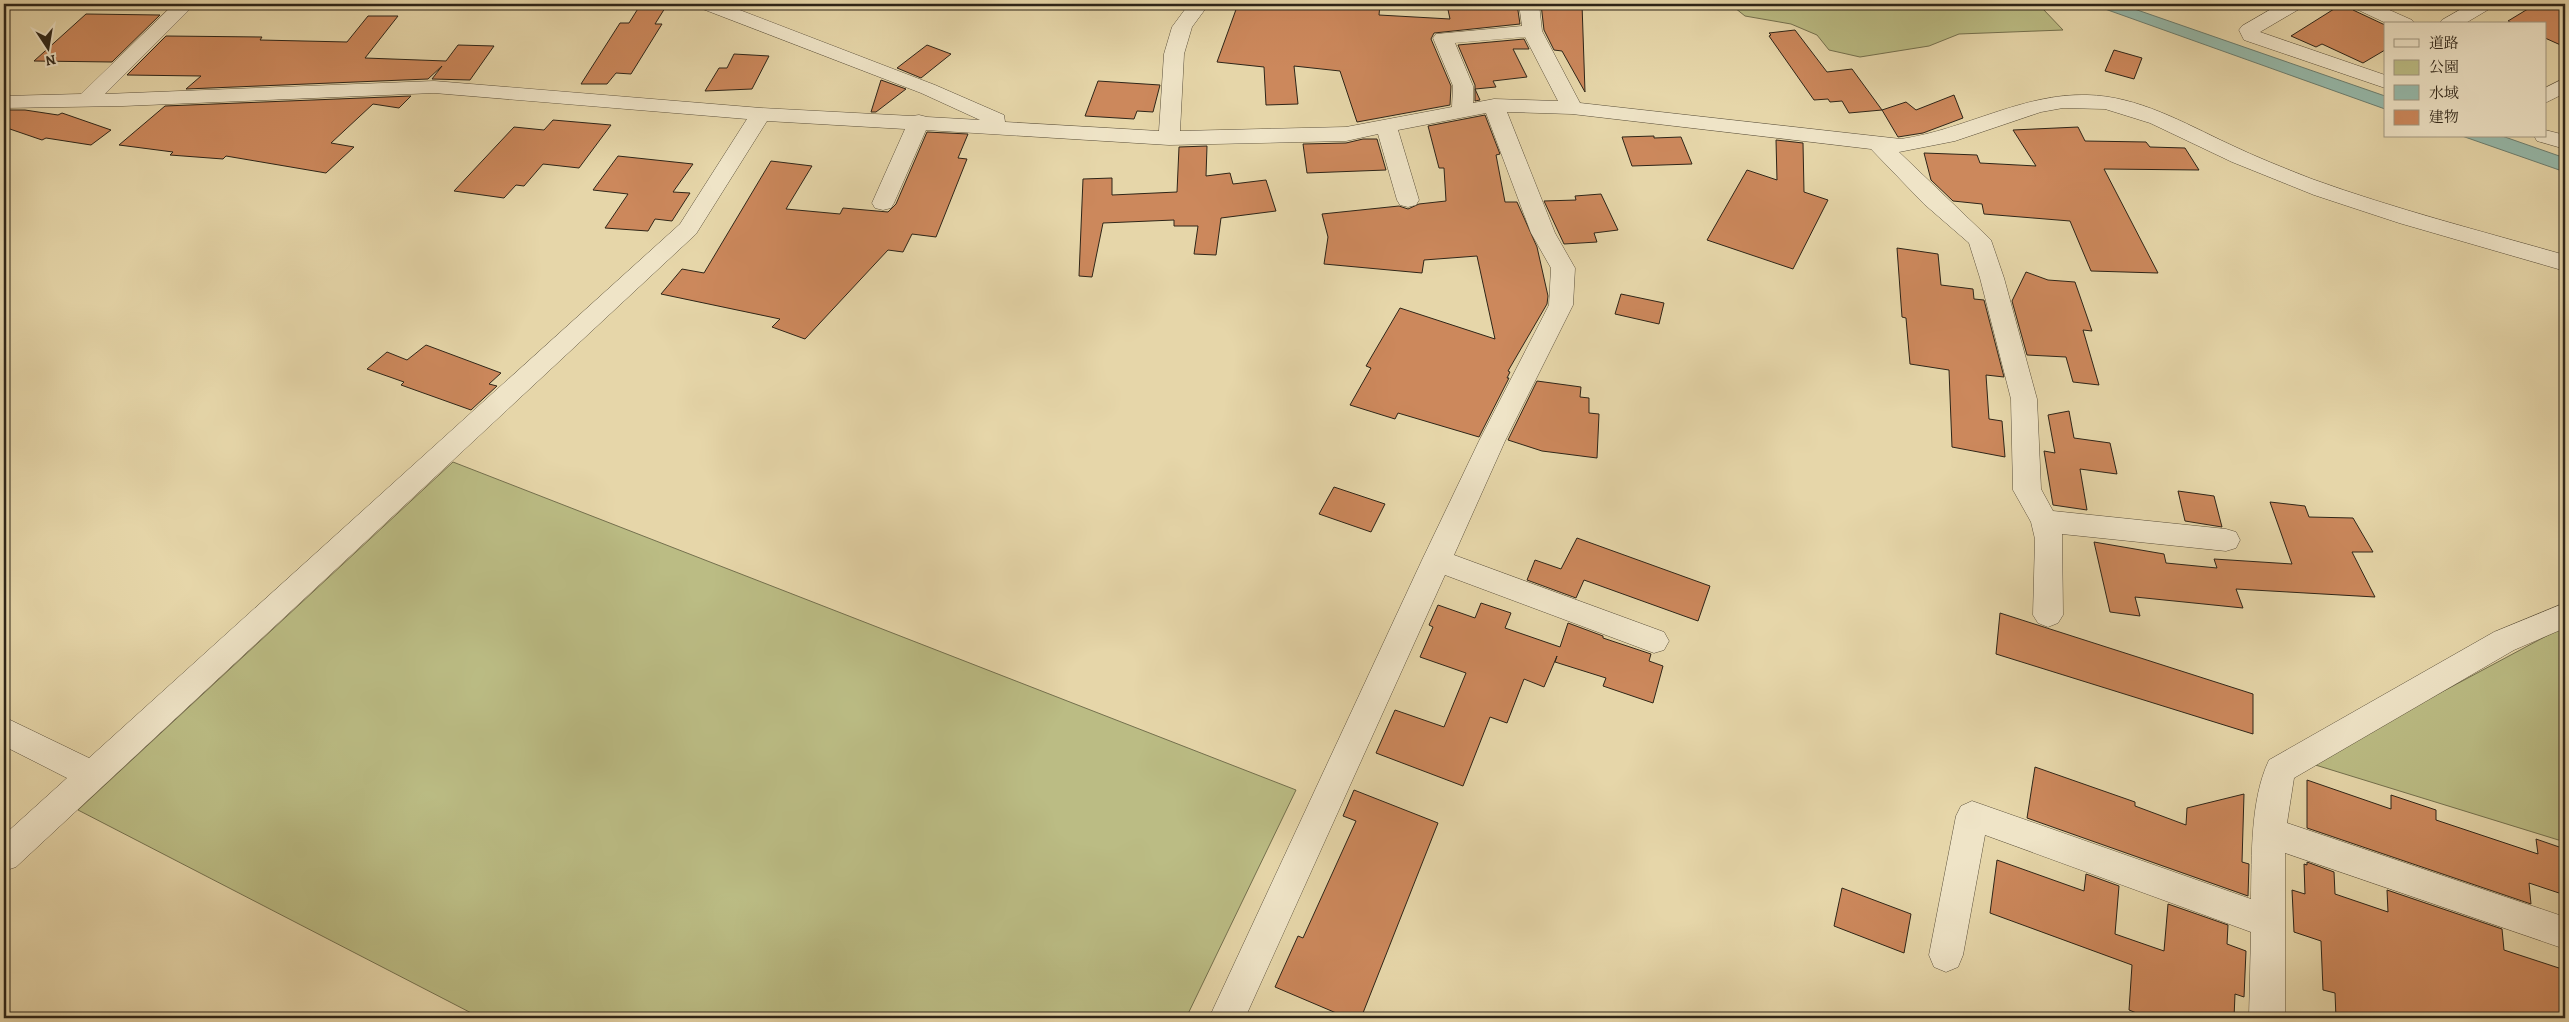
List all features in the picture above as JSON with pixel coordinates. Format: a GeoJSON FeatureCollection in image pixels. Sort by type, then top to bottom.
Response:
{"type":"FeatureCollection","features":[{"type":"Feature","properties":{"kind":"street"},"geometry":{"type":"LineString","coordinates":[[86,101],[185,4]]}},
{"type":"Feature","properties":{"kind":"street"},"geometry":{"type":"LineString","coordinates":[[707,4],[928,89],[1011,126]]}},
{"type":"Feature","properties":{"kind":"street"},"geometry":{"type":"LineString","coordinates":[[1169,138],[1174,54],[1182,27],[1200,4]]}},
{"type":"Feature","properties":{"kind":"street"},"geometry":{"type":"LineString","coordinates":[[1529,4],[1532,31],[1572,108]]}},
{"type":"Feature","properties":{"kind":"street"},"geometry":{"type":"LineString","coordinates":[[2294,4],[2249,30],[2251,36],[2384,82]]}},
{"type":"Feature","properties":{"kind":"street"},"geometry":{"type":"LineString","coordinates":[[2361,4],[2401,22]]}},
{"type":"Feature","properties":{"kind":"street"},"geometry":{"type":"LineString","coordinates":[[2452,22],[2484,4]]}},
{"type":"Feature","properties":{"kind":"street"},"geometry":{"type":"LineString","coordinates":[[1462,111],[1463,86],[1443,38],[1532,31]]}},
{"type":"Feature","properties":{"kind":"street"},"geometry":{"type":"LineString","coordinates":[[2364,75],[2384,63]]}},
{"type":"Feature","properties":{"kind":"street"},"geometry":{"type":"LineString","coordinates":[[2546,96],[2565,84]]}},
{"type":"Feature","properties":{"kind":"street"},"geometry":{"type":"LineString","coordinates":[[4,102],[86,101],[434,87],[761,114],[1011,126],[1169,138],[1346,134],[1494,105],[1572,108],[1789,132],[1879,146],[1919,145],[2034,106],[2086,100],[2118,104],[2146,113],[2227,151],[2354,201],[2565,263]]}},
{"type":"Feature","properties":{"kind":"street"},"geometry":{"type":"LineString","coordinates":[[1227,1018],[1436,560],[1492,441],[1561,306],[1563,268],[1544,233],[1494,105]]}},
{"type":"Feature","properties":{"kind":"street"},"geometry":{"type":"LineString","coordinates":[[4,856],[688,229],[761,114]]}},
{"type":"Feature","properties":{"kind":"street"},"geometry":{"type":"LineString","coordinates":[[883,203],[919,122]]}},
{"type":"Feature","properties":{"kind":"street"},"geometry":{"type":"LineString","coordinates":[[1386,126],[1408,200]]}},
{"type":"Feature","properties":{"kind":"street"},"geometry":{"type":"LineString","coordinates":[[2546,136],[2565,142]]}},
{"type":"Feature","properties":{"kind":"street"},"geometry":{"type":"LineString","coordinates":[[1879,146],[1932,199],[1979,240],[1992,278],[2024,399],[2027,490],[2045,521],[2049,539],[2048,615]]}},
{"type":"Feature","properties":{"kind":"street"},"geometry":{"type":"LineString","coordinates":[[2045,521],[2226,540]]}},
{"type":"Feature","properties":{"kind":"street"},"geometry":{"type":"LineString","coordinates":[[1436,560],[1654,641]]}},
{"type":"Feature","properties":{"kind":"street"},"geometry":{"type":"LineString","coordinates":[[2268,1018],[2267,921],[2269,832],[2280,770],[2504,641],[2565,615]]}},
{"type":"Feature","properties":{"kind":"street"},"geometry":{"type":"LineString","coordinates":[[4,731],[92,775]]}},
{"type":"Feature","properties":{"kind":"street"},"geometry":{"type":"LineString","coordinates":[[1946,955],[1972,816],[2267,921]]}},
{"type":"Feature","properties":{"kind":"street"},"geometry":{"type":"LineString","coordinates":[[2269,832],[2565,933]]}},
{"type":"Feature","properties":{"kind":"green space"},"geometry":{"type":"Polygon","coordinates":[[[1730,4],[2028,4],[2043,9],[2063,30],[1959,34],[1929,46],[1860,57],[1829,50],[1817,35],[1791,24],[1745,16],[1730,4]]]}},
{"type":"Feature","properties":{"kind":"green space"},"geometry":{"type":"Polygon","coordinates":[[[453,462],[1296,790],[1186,1018],[481,1018],[78,810],[453,462]]]}},
{"type":"Feature","properties":{"kind":"green space"},"geometry":{"type":"Polygon","coordinates":[[[2565,626],[2565,842],[2309,763],[2565,626]]]}},
{"type":"Feature","properties":{"kind":"water"},"geometry":{"type":"Polygon","coordinates":[[[2091,4],[2120,4],[2384,96],[2384,109],[2091,4]]]}},
{"type":"Feature","properties":{"kind":"water"},"geometry":{"type":"Polygon","coordinates":[[[2468,138],[2508,138],[2565,158],[2565,172],[2468,138]]]}},
{"type":"Feature","properties":{"kind":"building"},"geometry":{"type":"Polygon","coordinates":[[[1238,4],[1380,4],[1379,15],[1450,19],[1447,5],[1517,4],[1520,24],[1434,33],[1431,39],[1451,86],[1450,105],[1357,122],[1340,71],[1294,66],[1298,104],[1266,105],[1264,67],[1217,62],[1238,4]]]}},
{"type":"Feature","properties":{"kind":"building"},"geometry":{"type":"Polygon","coordinates":[[[1541,4],[1582,4],[1585,92],[1562,51],[1554,50],[1544,30],[1541,4]]]}},
{"type":"Feature","properties":{"kind":"building"},"geometry":{"type":"Polygon","coordinates":[[[2342,4],[2349,4],[2353,10],[2384,25],[2384,51],[2363,63],[2322,44],[2316,47],[2291,36],[2342,4]]]}},
{"type":"Feature","properties":{"kind":"building"},"geometry":{"type":"Polygon","coordinates":[[[2536,4],[2565,4],[2565,47],[2546,38],[2546,22],[2508,21],[2536,4]]]}},
{"type":"Feature","properties":{"kind":"building"},"geometry":{"type":"Polygon","coordinates":[[[639,7],[665,8],[655,24],[662,24],[631,74],[616,73],[607,84],[581,84],[620,23],[629,23],[639,7]]]}},
{"type":"Feature","properties":{"kind":"building"},"geometry":{"type":"Polygon","coordinates":[[[86,14],[160,15],[112,62],[34,61],[86,14]]]}},
{"type":"Feature","properties":{"kind":"building"},"geometry":{"type":"Polygon","coordinates":[[[368,16],[398,16],[365,58],[446,61],[458,45],[494,46],[470,80],[432,79],[442,66],[428,79],[186,89],[201,76],[127,75],[166,36],[262,37],[260,40],[347,42],[368,16]]]}},
{"type":"Feature","properties":{"kind":"building"},"geometry":{"type":"Polygon","coordinates":[[[1795,30],[1827,72],[1852,69],[1882,110],[1849,113],[1842,101],[1814,100],[1769,36],[1771,35],[1769,33],[1795,30]]]}},
{"type":"Feature","properties":{"kind":"building"},"geometry":{"type":"Polygon","coordinates":[[[1524,39],[1529,49],[1513,49],[1527,77],[1493,81],[1496,87],[1475,89],[1458,45],[1524,39]]]}},
{"type":"Feature","properties":{"kind":"building"},"geometry":{"type":"Polygon","coordinates":[[[927,45],[951,54],[921,78],[897,68],[927,45]]]}},
{"type":"Feature","properties":{"kind":"building"},"geometry":{"type":"Polygon","coordinates":[[[2114,50],[2142,58],[2134,79],[2105,71],[2114,50]]]}},
{"type":"Feature","properties":{"kind":"building"},"geometry":{"type":"Polygon","coordinates":[[[734,54],[769,56],[752,89],[705,91],[719,68],[727,68],[734,54]]]}},
{"type":"Feature","properties":{"kind":"building"},"geometry":{"type":"Polygon","coordinates":[[[881,80],[906,89],[876,112],[871,112],[881,80]]]}},
{"type":"Feature","properties":{"kind":"building"},"geometry":{"type":"Polygon","coordinates":[[[1098,81],[1160,85],[1153,112],[1137,111],[1134,119],[1085,116],[1098,81]]]}},
{"type":"Feature","properties":{"kind":"building"},"geometry":{"type":"Polygon","coordinates":[[[1475,89],[1480,100],[1475,101],[1475,89]]]}},
{"type":"Feature","properties":{"kind":"building"},"geometry":{"type":"Polygon","coordinates":[[[1954,95],[1963,118],[1923,133],[1898,137],[1882,110],[1906,102],[1916,110],[1954,95]]]}},
{"type":"Feature","properties":{"kind":"building"},"geometry":{"type":"Polygon","coordinates":[[[411,96],[399,108],[373,104],[331,143],[354,147],[326,173],[226,156],[223,159],[170,155],[173,152],[119,145],[165,106],[411,96]]]}},
{"type":"Feature","properties":{"kind":"building"},"geometry":{"type":"Polygon","coordinates":[[[4,110],[25,110],[58,115],[62,113],[111,130],[91,145],[46,138],[42,140],[4,127],[4,110]]]}},
{"type":"Feature","properties":{"kind":"building"},"geometry":{"type":"Polygon","coordinates":[[[1485,115],[1500,154],[1496,155],[1505,202],[1517,202],[1537,247],[1548,296],[1547,304],[1508,371],[1510,372],[1507,378],[1509,378],[1479,437],[1398,413],[1395,419],[1350,405],[1371,368],[1366,366],[1400,308],[1495,339],[1477,256],[1424,260],[1422,273],[1324,264],[1328,237],[1322,214],[1399,206],[1408,209],[1419,204],[1446,201],[1444,168],[1439,168],[1428,126],[1485,115]]]}},
{"type":"Feature","properties":{"kind":"building"},"geometry":{"type":"Polygon","coordinates":[[[553,120],[611,125],[579,168],[543,164],[524,186],[516,185],[504,198],[454,191],[514,127],[544,130],[553,120]]]}},
{"type":"Feature","properties":{"kind":"building"},"geometry":{"type":"Polygon","coordinates":[[[2078,127],[2085,141],[2146,142],[2150,147],[2185,148],[2199,170],[2104,169],[2158,273],[2091,271],[2070,221],[1984,214],[1982,204],[1953,201],[1931,180],[1924,153],[1977,155],[1980,163],[2036,166],[2013,130],[2078,127]]]}},
{"type":"Feature","properties":{"kind":"building"},"geometry":{"type":"Polygon","coordinates":[[[927,132],[968,134],[958,158],[967,159],[936,237],[912,234],[903,252],[888,250],[805,339],[772,327],[780,319],[661,294],[682,269],[704,273],[771,161],[812,166],[786,209],[840,214],[843,208],[888,212],[896,204],[927,132]]]}},
{"type":"Feature","properties":{"kind":"building"},"geometry":{"type":"Polygon","coordinates":[[[1654,136],[1654,138],[1681,137],[1692,164],[1632,166],[1622,137],[1654,136]]]}},
{"type":"Feature","properties":{"kind":"building"},"geometry":{"type":"Polygon","coordinates":[[[1363,139],[1377,139],[1386,170],[1307,173],[1303,144],[1346,143],[1363,139]]]}},
{"type":"Feature","properties":{"kind":"building"},"geometry":{"type":"Polygon","coordinates":[[[1776,140],[1803,143],[1804,192],[1828,200],[1793,269],[1707,240],[1747,170],[1777,180],[1776,140]]]}},
{"type":"Feature","properties":{"kind":"building"},"geometry":{"type":"Polygon","coordinates":[[[1207,146],[1206,176],[1230,173],[1233,184],[1266,180],[1276,211],[1221,218],[1216,255],[1194,254],[1198,226],[1174,226],[1174,220],[1103,223],[1092,277],[1079,276],[1083,179],[1112,178],[1112,195],[1177,192],[1179,147],[1207,146]]]}},
{"type":"Feature","properties":{"kind":"building"},"geometry":{"type":"Polygon","coordinates":[[[618,156],[693,164],[673,192],[690,193],[672,221],[655,219],[648,231],[605,228],[628,194],[593,190],[618,156]]]}},
{"type":"Feature","properties":{"kind":"building"},"geometry":{"type":"Polygon","coordinates":[[[1601,194],[1618,230],[1594,233],[1597,242],[1564,244],[1544,201],[1576,200],[1575,196],[1601,194]]]}},
{"type":"Feature","properties":{"kind":"building"},"geometry":{"type":"Polygon","coordinates":[[[1897,248],[1938,254],[1941,285],[1973,289],[1974,299],[1984,300],[2004,377],[1986,375],[1989,419],[2002,421],[2005,457],[1952,447],[1949,370],[1910,364],[1906,318],[1902,317],[1897,248]]]}},
{"type":"Feature","properties":{"kind":"building"},"geometry":{"type":"Polygon","coordinates":[[[2026,272],[2048,280],[2075,282],[2092,331],[2083,330],[2099,385],[2073,382],[2066,357],[2027,355],[2012,301],[2026,272]]]}},
{"type":"Feature","properties":{"kind":"building"},"geometry":{"type":"Polygon","coordinates":[[[1621,294],[1664,303],[1659,324],[1615,314],[1621,294]]]}},
{"type":"Feature","properties":{"kind":"building"},"geometry":{"type":"Polygon","coordinates":[[[426,345],[501,373],[489,384],[497,386],[471,410],[401,385],[404,382],[367,369],[387,352],[407,360],[426,345]]]}},
{"type":"Feature","properties":{"kind":"building"},"geometry":{"type":"Polygon","coordinates":[[[1537,381],[1581,387],[1580,397],[1589,398],[1589,413],[1599,414],[1597,458],[1542,451],[1508,440],[1537,381]]]}},
{"type":"Feature","properties":{"kind":"building"},"geometry":{"type":"Polygon","coordinates":[[[2069,411],[2074,438],[2110,443],[2117,474],[2080,469],[2087,510],[2053,505],[2044,451],[2055,453],[2048,415],[2069,411]]]}},
{"type":"Feature","properties":{"kind":"building"},"geometry":{"type":"Polygon","coordinates":[[[1334,487],[1385,504],[1371,532],[1319,514],[1334,487]]]}},
{"type":"Feature","properties":{"kind":"building"},"geometry":{"type":"Polygon","coordinates":[[[2178,491],[2214,496],[2222,527],[2185,521],[2178,491]]]}},
{"type":"Feature","properties":{"kind":"building"},"geometry":{"type":"Polygon","coordinates":[[[2270,502],[2305,506],[2309,517],[2353,518],[2373,552],[2352,552],[2375,597],[2236,589],[2243,608],[2135,597],[2140,616],[2110,612],[2094,542],[2164,554],[2166,563],[2217,568],[2214,559],[2292,564],[2270,502]]]}},
{"type":"Feature","properties":{"kind":"building"},"geometry":{"type":"Polygon","coordinates":[[[1577,538],[1710,586],[1698,621],[1584,580],[1576,598],[1527,580],[1535,560],[1561,569],[1577,538]]]}},
{"type":"Feature","properties":{"kind":"building"},"geometry":{"type":"Polygon","coordinates":[[[1481,603],[1511,613],[1505,628],[1560,647],[1568,623],[1603,636],[1603,638],[1651,654],[1649,661],[1663,666],[1653,703],[1603,686],[1606,678],[1555,662],[1557,656],[1544,687],[1524,679],[1507,723],[1490,717],[1463,786],[1376,753],[1395,710],[1444,727],[1466,673],[1420,657],[1433,627],[1429,625],[1438,605],[1475,618],[1481,603]]]}},
{"type":"Feature","properties":{"kind":"building"},"geometry":{"type":"Polygon","coordinates":[[[2000,613],[2253,694],[2253,734],[1996,654],[2000,613]]]}},
{"type":"Feature","properties":{"kind":"building"},"geometry":{"type":"Polygon","coordinates":[[[2035,767],[2135,802],[2135,806],[2186,825],[2187,808],[2244,794],[2242,862],[2249,864],[2248,896],[2027,818],[2035,767]]]}},
{"type":"Feature","properties":{"kind":"building"},"geometry":{"type":"Polygon","coordinates":[[[2307,780],[2391,809],[2391,795],[2436,810],[2436,820],[2538,854],[2536,839],[2565,849],[2565,895],[2529,883],[2531,904],[2307,828],[2307,780]]]}},
{"type":"Feature","properties":{"kind":"building"},"geometry":{"type":"Polygon","coordinates":[[[1354,790],[1438,823],[1361,1018],[1348,1018],[1275,987],[1298,936],[1303,938],[1356,821],[1343,816],[1354,790]]]}},
{"type":"Feature","properties":{"kind":"building"},"geometry":{"type":"Polygon","coordinates":[[[1997,860],[2084,891],[2086,874],[2119,886],[2115,934],[2164,951],[2168,904],[2228,925],[2227,944],[2246,951],[2244,997],[2235,994],[2234,1018],[2149,1018],[2129,1010],[2132,965],[1990,913],[1997,860]]]}},
{"type":"Feature","properties":{"kind":"building"},"geometry":{"type":"Polygon","coordinates":[[[2307,862],[2334,872],[2335,894],[2388,912],[2387,890],[2502,929],[2504,950],[2565,970],[2565,1018],[2336,1018],[2335,993],[2323,990],[2321,941],[2294,932],[2292,890],[2305,894],[2304,864],[2307,865],[2307,862]]]}},
{"type":"Feature","properties":{"kind":"building"},"geometry":{"type":"Polygon","coordinates":[[[1842,888],[1911,914],[1904,953],[1834,926],[1842,888]]]}}]}
